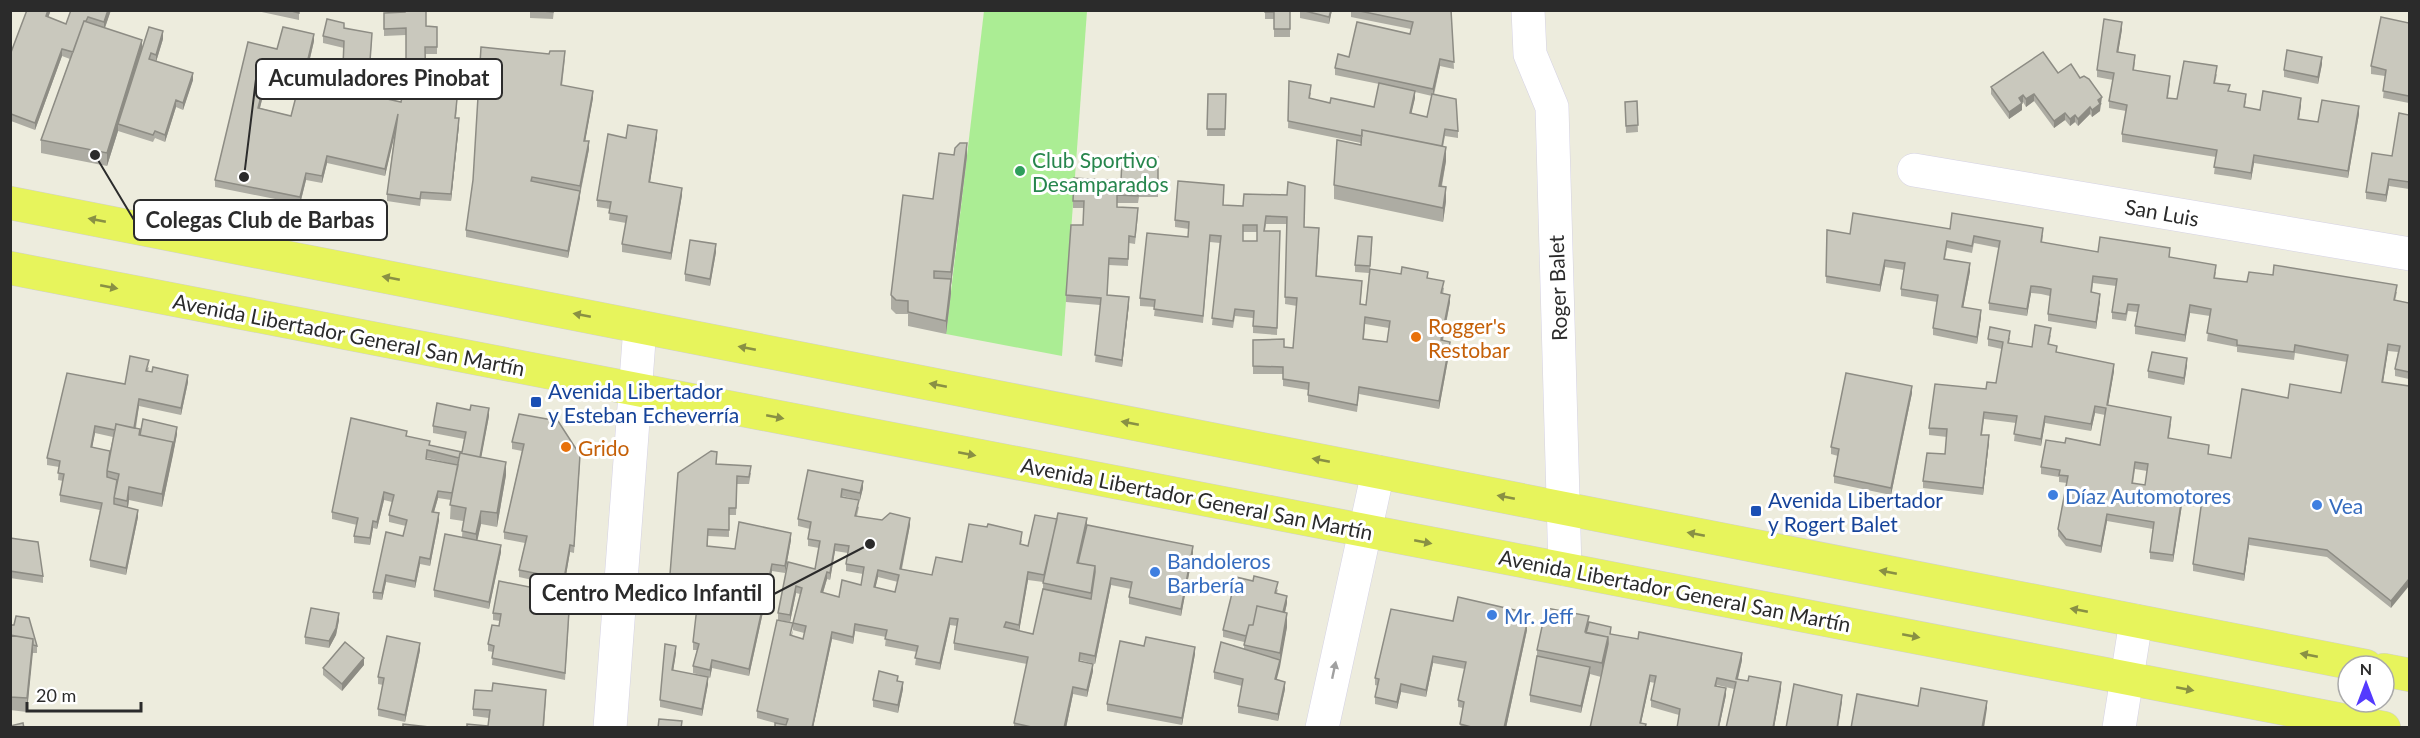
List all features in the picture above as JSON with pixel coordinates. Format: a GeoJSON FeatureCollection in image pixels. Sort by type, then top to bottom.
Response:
{"type":"FeatureCollection","features":[{"type":"Feature","properties":{"kind":"main road"},"geometry":{"type":"LineString","coordinates":[[10,203],[2336,660]]}},
{"type":"Feature","properties":{"kind":"main road","name":"Avenida Libertador General San Martín"},"geometry":{"type":"LineString","coordinates":[[10,268],[2384,728]]}},
{"type":"Feature","properties":{"kind":"street","name":"Roger Balet"},"geometry":{"type":"LineString","coordinates":[[1528,10],[1530,54],[1552,107],[1565,569]]}},
{"type":"Feature","properties":{"kind":"street","name":"San Luis"},"geometry":{"type":"LineString","coordinates":[[1914,170],[2409,254]]}},
{"type":"Feature","properties":{"kind":"street"},"geometry":{"type":"LineString","coordinates":[[610,728],[640,327]]}},
{"type":"Feature","properties":{"kind":"street"},"geometry":{"type":"LineString","coordinates":[[1322,728],[1378,472]]}},
{"type":"Feature","properties":{"kind":"street"},"geometry":{"type":"LineString","coordinates":[[2119,728],[2136,621]]}},
{"type":"Feature","properties":{"kind":"green space","name":"Club Sportivo Desamparados"},"geometry":{"type":"Polygon","coordinates":[[[984,11],[1087,11],[1062,356],[946,334],[984,11]]]}},
{"type":"Feature","properties":{"kind":"building"},"geometry":{"type":"Polygon","coordinates":[[[27,10],[48,10],[46,16],[66,24],[71,10],[108,10],[104,22],[88,17],[84,21],[73,52],[62,49],[35,123],[11,114],[10,116],[10,55],[27,10]]]}},
{"type":"Feature","properties":{"kind":"building"},"geometry":{"type":"Polygon","coordinates":[[[405,10],[426,10],[426,26],[437,27],[437,47],[425,47],[426,98],[457,99],[455,118],[459,118],[451,194],[421,192],[420,199],[387,194],[398,114],[385,169],[327,156],[322,176],[306,173],[300,197],[215,180],[248,42],[277,49],[283,27],[314,34],[303,80],[342,91],[344,41],[323,36],[327,19],[344,23],[344,28],[372,33],[369,75],[382,77],[378,97],[401,102],[406,78],[406,28],[384,29],[384,13],[405,12],[405,10]],[[267,73],[258,108],[291,116],[300,81],[267,73]]]}},
{"type":"Feature","properties":{"kind":"building"},"geometry":{"type":"Polygon","coordinates":[[[1265,10],[1290,10],[1290,29],[1274,29],[1274,12],[1265,12],[1265,10]]]}},
{"type":"Feature","properties":{"kind":"building"},"geometry":{"type":"Polygon","coordinates":[[[1301,10],[1331,10],[1329,17],[1301,10]]]}},
{"type":"Feature","properties":{"kind":"building"},"geometry":{"type":"Polygon","coordinates":[[[1355,10],[1451,10],[1454,62],[1440,59],[1433,89],[1335,68],[1338,54],[1349,57],[1357,22],[1410,34],[1413,22],[1355,10]]]}},
{"type":"Feature","properties":{"kind":"building"},"geometry":{"type":"Polygon","coordinates":[[[2381,17],[2409,23],[2409,96],[2383,91],[2386,70],[2371,66],[2381,17]]]}},
{"type":"Feature","properties":{"kind":"building"},"geometry":{"type":"Polygon","coordinates":[[[2104,19],[2122,22],[2117,52],[2135,55],[2133,70],[2170,76],[2167,98],[2177,99],[2184,61],[2217,66],[2214,83],[2230,85],[2228,91],[2246,94],[2244,107],[2260,110],[2263,91],[2301,98],[2298,119],[2318,122],[2322,100],[2359,106],[2348,171],[2254,155],[2251,173],[2214,167],[2217,150],[2122,134],[2127,105],[2109,101],[2114,73],[2097,70],[2104,19]]]}},
{"type":"Feature","properties":{"kind":"building"},"geometry":{"type":"Polygon","coordinates":[[[84,21],[142,40],[107,153],[41,140],[84,21]]]}},
{"type":"Feature","properties":{"kind":"building"},"geometry":{"type":"Polygon","coordinates":[[[149,27],[163,31],[156,55],[151,53],[149,59],[193,73],[183,103],[176,100],[165,135],[155,131],[153,135],[118,124],[149,27]]]}},
{"type":"Feature","properties":{"kind":"building"},"geometry":{"type":"Polygon","coordinates":[[[481,47],[549,54],[550,51],[565,51],[561,85],[593,91],[584,141],[589,141],[580,186],[532,177],[531,181],[580,191],[568,251],[466,230],[473,180],[481,47]]]}},
{"type":"Feature","properties":{"kind":"building"},"geometry":{"type":"Polygon","coordinates":[[[2287,50],[2322,57],[2318,77],[2284,70],[2287,50]]]}},
{"type":"Feature","properties":{"kind":"building"},"geometry":{"type":"Polygon","coordinates":[[[2043,52],[2058,73],[2071,64],[2080,78],[2084,76],[2089,79],[2102,97],[2098,100],[2100,104],[2092,110],[2090,107],[2078,119],[2075,115],[2070,119],[2065,113],[2054,121],[2034,94],[2026,99],[2023,95],[2019,98],[2022,103],[2009,112],[1991,87],[2043,52]]]}},
{"type":"Feature","properties":{"kind":"building"},"geometry":{"type":"Polygon","coordinates":[[[1289,81],[1311,85],[1309,98],[1330,103],[1331,98],[1374,107],[1379,83],[1415,91],[1410,113],[1427,117],[1432,94],[1456,99],[1458,131],[1445,129],[1442,146],[1362,130],[1362,136],[1288,121],[1289,81]]]}},
{"type":"Feature","properties":{"kind":"building"},"geometry":{"type":"Polygon","coordinates":[[[1208,94],[1226,94],[1225,129],[1207,129],[1208,94]]]}},
{"type":"Feature","properties":{"kind":"building"},"geometry":{"type":"Polygon","coordinates":[[[1637,101],[1638,125],[1626,126],[1625,102],[1637,101]]]}},
{"type":"Feature","properties":{"kind":"building"},"geometry":{"type":"Polygon","coordinates":[[[2399,113],[2409,115],[2409,182],[2389,179],[2386,195],[2366,192],[2372,153],[2392,156],[2399,113]]]}},
{"type":"Feature","properties":{"kind":"building"},"geometry":{"type":"Polygon","coordinates":[[[628,125],[657,130],[649,182],[682,188],[671,253],[622,244],[627,216],[609,213],[611,202],[597,200],[608,134],[626,138],[628,125]]]}},
{"type":"Feature","properties":{"kind":"building"},"geometry":{"type":"Polygon","coordinates":[[[1362,130],[1446,147],[1439,186],[1446,187],[1443,208],[1334,185],[1337,140],[1361,145],[1362,130]]]}},
{"type":"Feature","properties":{"kind":"building"},"geometry":{"type":"Polygon","coordinates":[[[960,143],[967,143],[951,272],[934,271],[934,278],[951,279],[946,321],[908,312],[908,301],[896,300],[891,295],[903,195],[933,199],[939,153],[954,155],[955,148],[960,143]]]}},
{"type":"Feature","properties":{"kind":"building"},"geometry":{"type":"Polygon","coordinates":[[[1158,157],[1158,190],[1139,190],[1138,196],[1117,195],[1117,207],[1138,208],[1135,237],[1129,236],[1128,259],[1109,258],[1107,295],[1129,297],[1122,360],[1095,355],[1101,298],[1066,295],[1071,225],[1083,225],[1084,201],[1073,201],[1074,178],[1121,181],[1122,159],[1158,157]]]}},
{"type":"Feature","properties":{"kind":"building"},"geometry":{"type":"Polygon","coordinates":[[[1178,181],[1224,185],[1223,205],[1243,206],[1244,194],[1287,195],[1288,182],[1305,186],[1304,227],[1319,228],[1316,276],[1362,281],[1360,304],[1366,305],[1370,269],[1401,274],[1402,267],[1428,272],[1427,278],[1444,281],[1441,293],[1450,295],[1441,340],[1450,342],[1439,401],[1359,387],[1357,405],[1308,395],[1309,383],[1283,379],[1283,367],[1253,366],[1253,340],[1284,339],[1284,347],[1293,348],[1297,298],[1285,297],[1287,217],[1266,216],[1264,231],[1280,231],[1277,328],[1253,326],[1254,311],[1235,309],[1233,321],[1212,318],[1221,236],[1210,235],[1203,316],[1154,309],[1155,300],[1140,298],[1147,233],[1188,237],[1189,222],[1175,220],[1178,181]],[[1243,225],[1243,241],[1257,241],[1257,225],[1243,225]],[[1365,317],[1363,339],[1387,342],[1390,321],[1365,317]]]}},
{"type":"Feature","properties":{"kind":"building"},"geometry":{"type":"Polygon","coordinates":[[[1853,213],[1950,229],[1952,213],[2043,228],[2041,242],[2098,252],[2100,237],[2170,248],[2169,257],[2216,265],[2214,278],[2247,282],[2249,272],[2273,275],[2274,265],[2397,285],[2394,300],[2409,303],[2409,372],[2395,369],[2400,346],[2388,344],[2382,382],[2409,386],[2409,579],[2391,601],[2327,550],[2249,538],[2244,574],[2193,564],[2202,500],[2182,497],[2173,555],[2150,552],[2154,522],[2107,514],[2101,546],[2066,539],[2058,529],[2068,476],[2059,475],[2060,470],[2041,467],[2046,440],[2065,443],[2066,438],[2100,445],[2106,408],[2095,406],[2091,424],[2045,416],[2041,439],[2014,434],[2017,416],[1984,412],[1981,435],[1989,435],[1983,488],[1923,481],[1927,453],[1945,454],[1947,429],[1929,428],[1935,384],[1986,389],[1987,382],[1996,383],[2003,342],[1988,339],[1990,327],[2010,331],[2008,343],[2032,347],[2035,325],[2051,328],[2048,344],[2057,346],[2056,352],[2114,364],[2107,405],[2171,417],[2168,438],[2209,445],[2208,454],[2231,458],[2242,389],[2288,398],[2290,384],[2341,393],[2348,355],[2295,345],[2294,352],[2237,345],[2237,340],[2207,333],[2211,309],[2190,305],[2185,335],[2135,326],[2139,305],[2128,304],[2126,314],[2112,312],[2117,279],[2093,276],[2091,292],[2100,294],[2096,322],[2048,314],[2051,289],[2041,287],[2031,286],[2027,309],[1989,303],[2000,241],[1974,236],[1972,246],[1947,241],[1944,259],[1970,263],[1962,307],[1981,310],[1977,337],[1933,328],[1938,295],[1901,289],[1905,263],[1885,260],[1880,285],[1826,276],[1827,230],[1850,234],[1853,213]],[[2135,462],[2132,483],[2145,485],[2148,464],[2135,462]]]}},
{"type":"Feature","properties":{"kind":"building"},"geometry":{"type":"Polygon","coordinates":[[[1358,236],[1372,237],[1370,266],[1355,265],[1358,236]]]}},
{"type":"Feature","properties":{"kind":"building"},"geometry":{"type":"Polygon","coordinates":[[[690,240],[716,244],[710,279],[685,274],[690,240]]]}},
{"type":"Feature","properties":{"kind":"building"},"geometry":{"type":"Polygon","coordinates":[[[2152,352],[2187,358],[2184,378],[2148,371],[2152,352]]]}},
{"type":"Feature","properties":{"kind":"building"},"geometry":{"type":"Polygon","coordinates":[[[130,356],[149,360],[146,371],[152,372],[153,367],[188,375],[181,408],[139,399],[134,428],[116,424],[115,430],[95,426],[91,447],[110,451],[107,477],[117,480],[114,504],[138,510],[126,568],[90,560],[102,503],[60,495],[64,474],[58,473],[60,461],[47,458],[67,373],[125,384],[130,356]]]}},
{"type":"Feature","properties":{"kind":"building"},"geometry":{"type":"Polygon","coordinates":[[[1846,373],[1912,386],[1891,488],[1834,476],[1839,449],[1831,447],[1846,373]]]}},
{"type":"Feature","properties":{"kind":"building"},"geometry":{"type":"Polygon","coordinates":[[[437,403],[470,410],[471,405],[489,408],[480,457],[460,453],[459,458],[427,450],[426,459],[458,465],[452,493],[438,491],[432,512],[439,513],[430,559],[420,557],[415,581],[386,575],[382,593],[373,592],[386,532],[403,536],[407,520],[389,515],[394,495],[384,492],[377,522],[373,521],[370,538],[354,536],[358,518],[332,512],[351,418],[407,431],[406,436],[430,441],[429,445],[462,452],[466,432],[433,426],[437,403]]]}},
{"type":"Feature","properties":{"kind":"building"},"geometry":{"type":"Polygon","coordinates":[[[519,414],[558,421],[580,455],[574,546],[570,545],[564,579],[519,570],[527,536],[504,532],[524,444],[512,442],[519,414]]]}},
{"type":"Feature","properties":{"kind":"building"},"geometry":{"type":"Polygon","coordinates":[[[143,419],[177,427],[173,448],[173,442],[140,435],[143,419]]]}},
{"type":"Feature","properties":{"kind":"building"},"geometry":{"type":"Polygon","coordinates":[[[116,424],[140,429],[139,435],[173,442],[162,494],[129,487],[127,501],[114,498],[119,474],[107,471],[116,424]]]}},
{"type":"Feature","properties":{"kind":"building"},"geometry":{"type":"Polygon","coordinates":[[[711,451],[717,452],[716,464],[751,466],[749,477],[737,476],[736,508],[729,508],[729,530],[708,529],[707,546],[735,549],[739,522],[791,533],[785,566],[772,564],[749,669],[712,660],[710,670],[693,666],[699,644],[693,642],[697,607],[705,608],[708,590],[669,587],[678,473],[711,451]]]}},
{"type":"Feature","properties":{"kind":"building"},"geometry":{"type":"Polygon","coordinates":[[[460,453],[506,462],[497,513],[481,511],[476,534],[462,531],[466,508],[450,505],[460,453]]]}},
{"type":"Feature","properties":{"kind":"building"},"geometry":{"type":"Polygon","coordinates":[[[808,470],[863,481],[860,493],[842,489],[841,497],[859,500],[855,516],[882,520],[890,513],[910,518],[900,569],[932,575],[936,557],[962,562],[969,524],[987,527],[988,524],[1022,532],[1020,544],[1028,546],[1035,515],[1057,519],[1044,575],[1028,572],[1019,625],[1006,622],[1004,627],[1033,634],[1043,589],[1091,599],[1095,566],[1078,563],[1087,525],[1193,546],[1181,609],[1129,597],[1132,582],[1111,578],[1095,656],[1080,653],[1079,661],[1093,664],[1087,690],[1073,687],[1064,728],[1036,728],[1014,723],[1028,657],[954,643],[958,619],[950,618],[940,663],[915,658],[918,646],[885,639],[887,630],[855,624],[853,637],[832,632],[812,728],[775,728],[775,723],[786,725],[788,719],[757,711],[777,620],[793,623],[802,588],[796,586],[790,615],[778,613],[788,562],[815,569],[820,541],[808,539],[811,522],[798,519],[808,470]],[[835,544],[830,573],[827,572],[821,592],[839,597],[842,580],[861,585],[864,567],[846,564],[849,546],[835,544]],[[878,570],[874,587],[895,592],[899,575],[878,570]],[[793,623],[790,635],[803,639],[806,626],[793,623]]]}},
{"type":"Feature","properties":{"kind":"building"},"geometry":{"type":"Polygon","coordinates":[[[1058,513],[1087,518],[1077,563],[1095,566],[1091,593],[1043,583],[1058,513]]]}},
{"type":"Feature","properties":{"kind":"building"},"geometry":{"type":"Polygon","coordinates":[[[445,534],[501,545],[489,602],[434,590],[445,534]]]}},
{"type":"Feature","properties":{"kind":"building"},"geometry":{"type":"Polygon","coordinates":[[[10,538],[38,542],[43,576],[10,571],[10,538]]]}},
{"type":"Feature","properties":{"kind":"building"},"geometry":{"type":"Polygon","coordinates":[[[1254,576],[1278,582],[1275,593],[1287,596],[1283,612],[1257,606],[1253,625],[1249,625],[1246,636],[1223,630],[1236,577],[1253,581],[1254,576]]]}},
{"type":"Feature","properties":{"kind":"building"},"geometry":{"type":"Polygon","coordinates":[[[499,581],[570,595],[565,673],[492,658],[494,646],[488,644],[492,625],[499,626],[501,614],[493,613],[499,581]]]}},
{"type":"Feature","properties":{"kind":"building"},"geometry":{"type":"Polygon","coordinates":[[[1458,597],[1523,612],[1527,623],[1504,728],[1475,728],[1460,724],[1464,702],[1458,700],[1466,662],[1433,656],[1426,690],[1401,684],[1397,702],[1375,697],[1379,679],[1375,678],[1391,609],[1453,621],[1458,597]]]}},
{"type":"Feature","properties":{"kind":"building"},"geometry":{"type":"Polygon","coordinates":[[[1257,606],[1287,613],[1280,653],[1244,645],[1249,625],[1253,625],[1257,606]]]}},
{"type":"Feature","properties":{"kind":"building"},"geometry":{"type":"Polygon","coordinates":[[[311,608],[339,613],[336,628],[329,641],[305,637],[311,608]]]}},
{"type":"Feature","properties":{"kind":"building"},"geometry":{"type":"Polygon","coordinates":[[[1546,608],[1589,616],[1585,632],[1608,637],[1602,663],[1537,650],[1546,608]]]}},
{"type":"Feature","properties":{"kind":"building"},"geometry":{"type":"Polygon","coordinates":[[[16,616],[29,618],[37,646],[33,645],[33,639],[10,635],[10,625],[14,625],[16,616]]]}},
{"type":"Feature","properties":{"kind":"building"},"geometry":{"type":"Polygon","coordinates":[[[1589,622],[1611,627],[1610,634],[1638,639],[1639,632],[1742,653],[1736,679],[1748,681],[1749,676],[1781,682],[1773,728],[1726,728],[1736,682],[1717,678],[1715,686],[1726,688],[1718,728],[1677,728],[1680,709],[1651,700],[1656,676],[1650,675],[1640,723],[1646,724],[1645,728],[1590,728],[1608,637],[1586,633],[1589,622]]]}},
{"type":"Feature","properties":{"kind":"building"},"geometry":{"type":"Polygon","coordinates":[[[10,635],[33,639],[27,698],[10,697],[10,635]]]}},
{"type":"Feature","properties":{"kind":"building"},"geometry":{"type":"Polygon","coordinates":[[[387,636],[420,643],[405,715],[378,709],[384,678],[378,677],[387,636]]]}},
{"type":"Feature","properties":{"kind":"building"},"geometry":{"type":"Polygon","coordinates":[[[1146,637],[1195,647],[1182,718],[1107,704],[1120,641],[1144,646],[1146,637]]]}},
{"type":"Feature","properties":{"kind":"building"},"geometry":{"type":"Polygon","coordinates":[[[345,642],[364,658],[342,684],[323,668],[345,642]]]}},
{"type":"Feature","properties":{"kind":"building"},"geometry":{"type":"Polygon","coordinates":[[[1221,642],[1280,660],[1275,679],[1285,682],[1278,714],[1238,706],[1243,679],[1214,672],[1221,642]]]}},
{"type":"Feature","properties":{"kind":"building"},"geometry":{"type":"Polygon","coordinates":[[[665,644],[676,646],[672,670],[708,677],[702,709],[660,700],[665,644]]]}},
{"type":"Feature","properties":{"kind":"building"},"geometry":{"type":"Polygon","coordinates":[[[1537,656],[1590,667],[1581,706],[1530,695],[1537,656]]]}},
{"type":"Feature","properties":{"kind":"building"},"geometry":{"type":"Polygon","coordinates":[[[879,671],[898,676],[897,681],[903,682],[898,705],[873,700],[879,671]]]}},
{"type":"Feature","properties":{"kind":"building"},"geometry":{"type":"Polygon","coordinates":[[[493,683],[546,690],[543,728],[467,728],[467,724],[488,726],[490,710],[473,709],[475,690],[492,691],[493,683]]]}},
{"type":"Feature","properties":{"kind":"building"},"geometry":{"type":"Polygon","coordinates":[[[1794,684],[1842,695],[1837,728],[1786,728],[1794,684]]]}},
{"type":"Feature","properties":{"kind":"building"},"geometry":{"type":"Polygon","coordinates":[[[1921,688],[1987,701],[1982,728],[1851,728],[1857,694],[1918,706],[1921,688]]]}},
{"type":"Feature","properties":{"kind":"building"},"geometry":{"type":"Polygon","coordinates":[[[659,719],[682,721],[681,728],[658,728],[659,719]]]}},
{"type":"Feature","properties":{"kind":"building"},"geometry":{"type":"Polygon","coordinates":[[[23,723],[24,728],[10,728],[10,726],[23,723]]]}},
{"type":"Feature","properties":{"kind":"building"},"geometry":{"type":"Polygon","coordinates":[[[403,724],[438,728],[403,728],[403,724]]]}},
{"type":"Feature","properties":{"kind":"place","name":"Colegas Club de Barbas"},"geometry":{"type":"Point","coordinates":[95,155]}},
{"type":"Feature","properties":{"kind":"place","name":"Club Sportivo Desamparados"},"geometry":{"type":"Point","coordinates":[1020,171]}},
{"type":"Feature","properties":{"kind":"place","name":"Acumuladores Pinobat"},"geometry":{"type":"Point","coordinates":[244,177]}},
{"type":"Feature","properties":{"kind":"place","name":"Rogger's Restobar"},"geometry":{"type":"Point","coordinates":[1416,337]}},
{"type":"Feature","properties":{"kind":"place","name":"Avenida Libertador y Esteban Echeverría"},"geometry":{"type":"Point","coordinates":[536,402]}},
{"type":"Feature","properties":{"kind":"place","name":"Grido"},"geometry":{"type":"Point","coordinates":[566,447]}},
{"type":"Feature","properties":{"kind":"place","name":"Díaz Automotores"},"geometry":{"type":"Point","coordinates":[2053,495]}},
{"type":"Feature","properties":{"kind":"place","name":"Vea"},"geometry":{"type":"Point","coordinates":[2317,505]}},
{"type":"Feature","properties":{"kind":"place","name":"Avenida Libertador y Rogert Balet"},"geometry":{"type":"Point","coordinates":[1756,511]}},
{"type":"Feature","properties":{"kind":"place","name":"Centro Medico Infantil"},"geometry":{"type":"Point","coordinates":[870,544]}},
{"type":"Feature","properties":{"kind":"place","name":"Bandoleros Barbería"},"geometry":{"type":"Point","coordinates":[1155,572]}},
{"type":"Feature","properties":{"kind":"place","name":"Mr. Jeff"},"geometry":{"type":"Point","coordinates":[1492,615]}}]}
